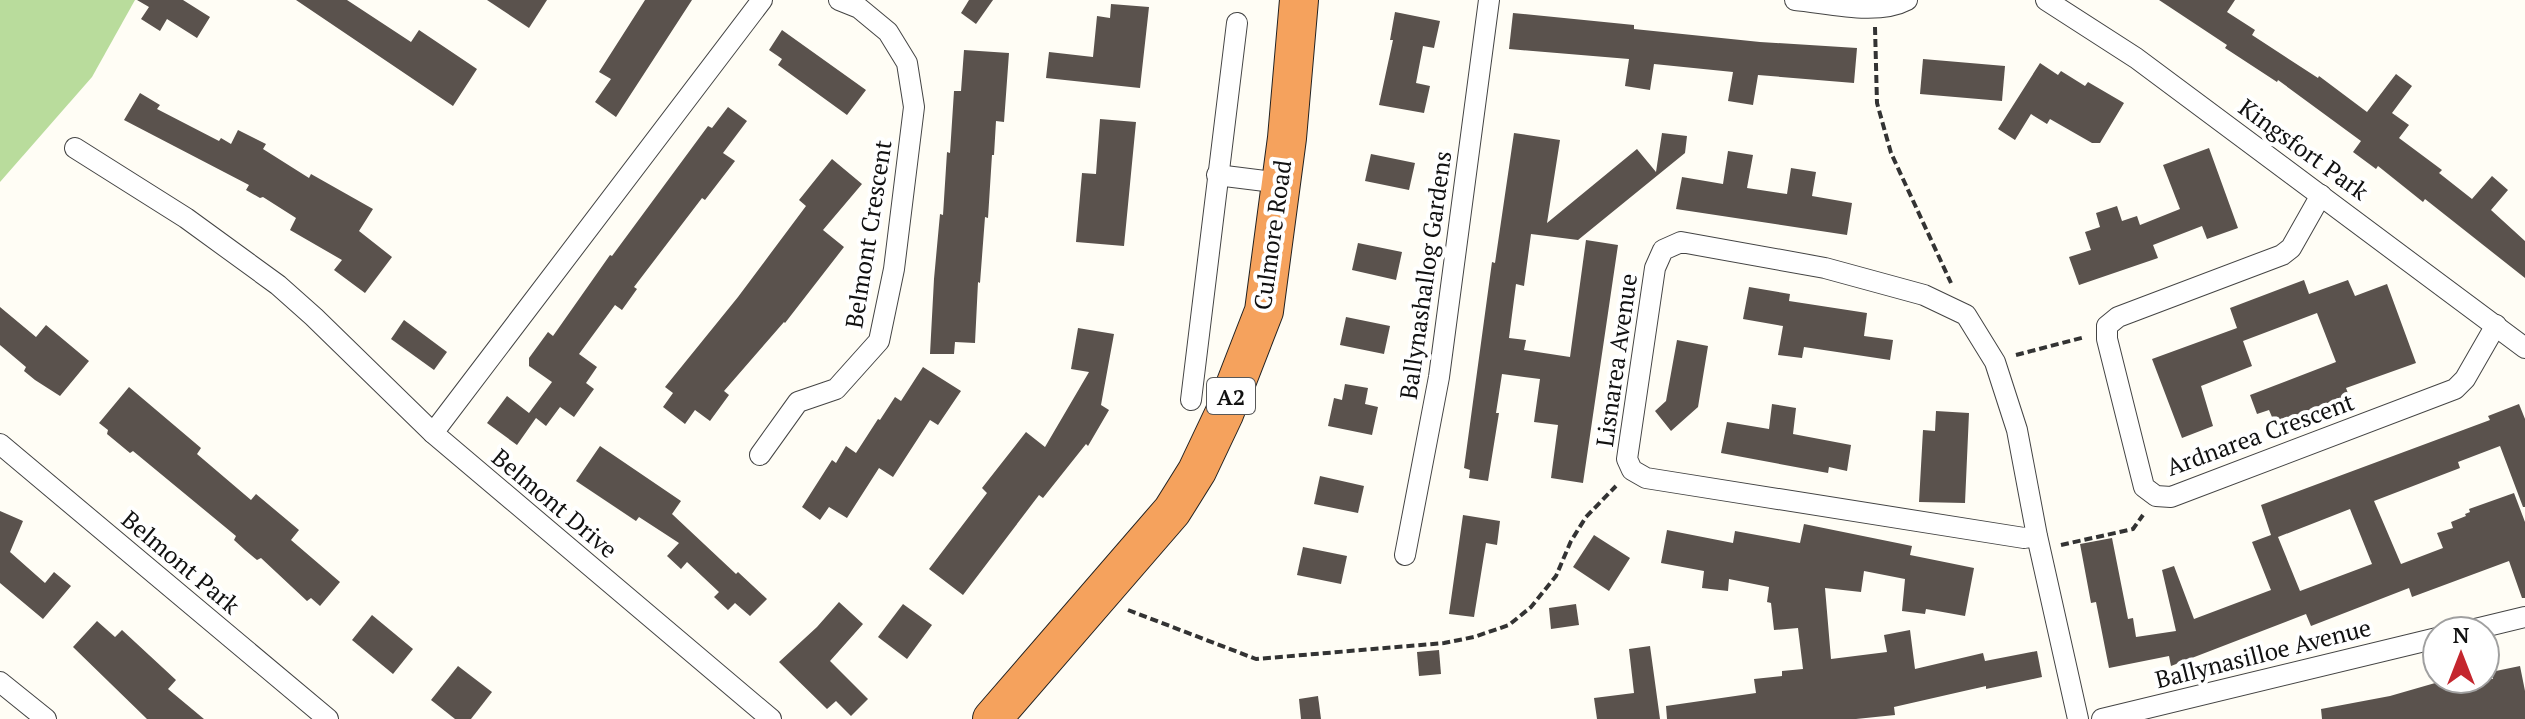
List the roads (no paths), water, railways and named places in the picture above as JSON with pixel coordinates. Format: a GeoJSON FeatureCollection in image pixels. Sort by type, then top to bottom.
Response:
{"type":"FeatureCollection","features":[{"type":"Feature","properties":{"kind":"highway","name":"Culmore Road"},"geometry":{"type":"LineString","coordinates":[[992,719],[1172,511],[1197,471],[1224,414],[1264,311],[1281,183],[1299,0]]}},
{"type":"Feature","properties":{"kind":"street"},"geometry":{"type":"LineString","coordinates":[[433,433],[762,0]]}},
{"type":"Feature","properties":{"kind":"street","name":"Belmont Crescent"},"geometry":{"type":"LineString","coordinates":[[760,455],[798,402],[836,389],[879,341],[894,269],[914,107],[907,63],[888,32],[859,8],[839,0]]}},
{"type":"Feature","properties":{"kind":"street","name":"Ballynashallog Gardens"},"geometry":{"type":"LineString","coordinates":[[1405,555],[1439,377],[1489,0]]}},
{"type":"Feature","properties":{"kind":"street"},"geometry":{"type":"LineString","coordinates":[[1795,0],[1841,2],[1874,9],[1898,5],[1907,0]]}},
{"type":"Feature","properties":{"kind":"street","name":"Kingsfort Park"},"geometry":{"type":"LineString","coordinates":[[2046,0],[2136,58],[2525,348]]}},
{"type":"Feature","properties":{"kind":"street"},"geometry":{"type":"LineString","coordinates":[[1191,400],[1237,23]]}},
{"type":"Feature","properties":{"kind":"street","name":"Belmont Drive"},"geometry":{"type":"LineString","coordinates":[[75,148],[186,218],[278,285],[433,433],[771,719]]}},
{"type":"Feature","properties":{"kind":"street"},"geometry":{"type":"LineString","coordinates":[[1217,175],[1281,183]]}},
{"type":"Feature","properties":{"kind":"street","name":"Ardnarea Crescent"},"geometry":{"type":"LineString","coordinates":[[2321,195],[2291,248],[2282,255],[2118,317],[2107,326],[2107,339],[2144,487],[2156,496],[2171,497],[2455,389],[2465,379],[2496,325]]}},
{"type":"Feature","properties":{"kind":"street","name":"Lisnarea Avenue"},"geometry":{"type":"LineString","coordinates":[[1681,242],[1825,268],[1924,295],[1966,315],[1995,362],[2017,430],[2038,543],[2024,538],[1646,478],[1632,470],[1627,459],[1641,353],[1655,268],[1663,250],[1681,242]]}},
{"type":"Feature","properties":{"kind":"street","name":"Belmont Park"},"geometry":{"type":"LineString","coordinates":[[0,444],[328,719]]}},
{"type":"Feature","properties":{"kind":"street"},"geometry":{"type":"LineString","coordinates":[[2038,543],[2078,719]]}},
{"type":"Feature","properties":{"kind":"street"},"geometry":{"type":"LineString","coordinates":[[2501,623],[2525,617]]}},
{"type":"Feature","properties":{"kind":"street","name":"Ballynasilloe Avenue"},"geometry":{"type":"LineString","coordinates":[[2102,719],[2421,642]]}},
{"type":"Feature","properties":{"kind":"street"},"geometry":{"type":"LineString","coordinates":[[0,682],[46,719]]}}]}
